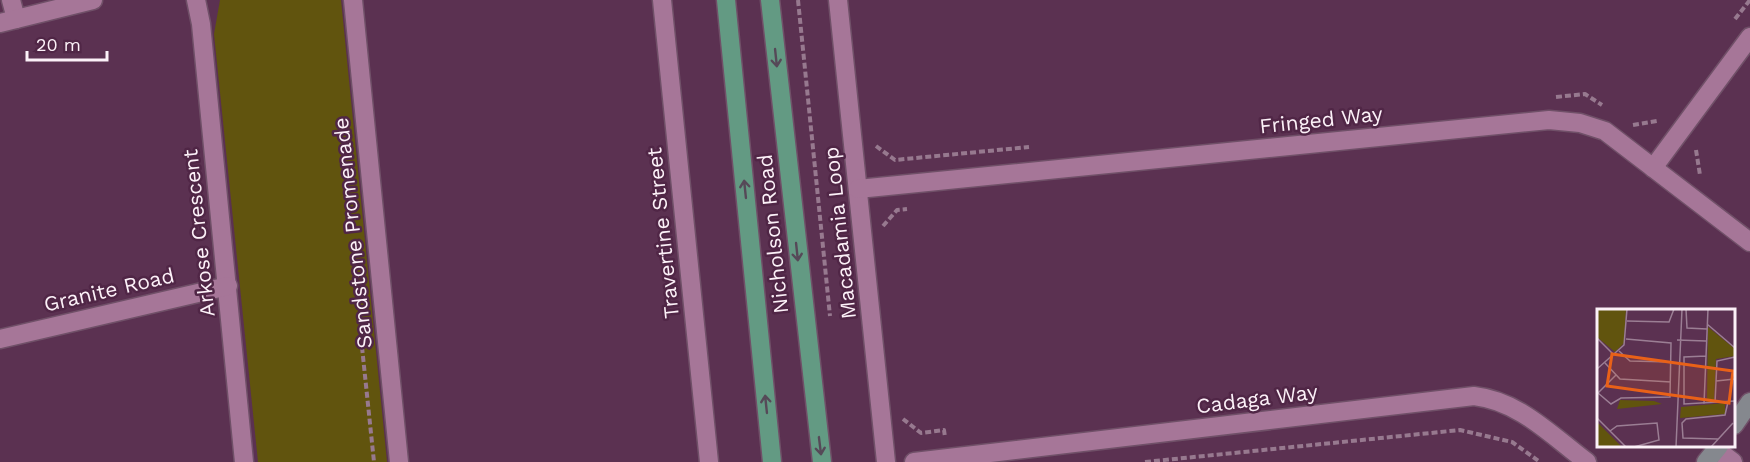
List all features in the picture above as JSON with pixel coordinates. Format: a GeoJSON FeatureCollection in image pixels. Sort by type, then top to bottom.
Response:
{"type":"FeatureCollection","features":[{"type":"Feature","properties":{"kind":"main road","name":"Nicholson Road"},"geometry":{"type":"LineString","coordinates":[[726,0],[772,462]]}},
{"type":"Feature","properties":{"kind":"main road","name":"Nicholson Road"},"geometry":{"type":"LineString","coordinates":[[770,0],[822,462]]}},
{"type":"Feature","properties":{"kind":"street"},"geometry":{"type":"LineString","coordinates":[[10,0],[8,21],[93,0]]}},
{"type":"Feature","properties":{"kind":"street","name":"Arkose Crescent"},"geometry":{"type":"LineString","coordinates":[[196,0],[201,24],[244,462]]}},
{"type":"Feature","properties":{"kind":"street","name":"Sandstone Promenade"},"geometry":{"type":"LineString","coordinates":[[353,0],[399,462]]}},
{"type":"Feature","properties":{"kind":"street","name":"Travertine Street"},"geometry":{"type":"LineString","coordinates":[[662,0],[709,462]]}},
{"type":"Feature","properties":{"kind":"street","name":"Macadamia Loop"},"geometry":{"type":"LineString","coordinates":[[838,0],[886,462]]}},
{"type":"Feature","properties":{"kind":"street"},"geometry":{"type":"LineString","coordinates":[[1653,168],[1750,37]]}},
{"type":"Feature","properties":{"kind":"street","name":"Fringed Way"},"geometry":{"type":"LineString","coordinates":[[858,189],[1550,120],[1580,123],[1605,131],[1750,242]]}},
{"type":"Feature","properties":{"kind":"street","name":"Granite Road"},"geometry":{"type":"LineString","coordinates":[[0,339],[228,286]]}},
{"type":"Feature","properties":{"kind":"street","name":"Cadaga Way"},"geometry":{"type":"LineString","coordinates":[[914,462],[1474,396],[1495,398],[1514,407],[1587,462]]}},
{"type":"Feature","properties":{"kind":"street"},"geometry":{"type":"LineString","coordinates":[[1735,424],[1750,402]]}},
{"type":"Feature","properties":{"kind":"street"},"geometry":{"type":"LineString","coordinates":[[1713,452],[1733,462]]}},
{"type":"Feature","properties":{"kind":"path"},"geometry":{"type":"LineString","coordinates":[[798,0],[831,322]]}},
{"type":"Feature","properties":{"kind":"path"},"geometry":{"type":"LineString","coordinates":[[1729,27],[1750,0]]}},
{"type":"Feature","properties":{"kind":"path"},"geometry":{"type":"LineString","coordinates":[[1550,97],[1585,94],[1605,106]]}},
{"type":"Feature","properties":{"kind":"path"},"geometry":{"type":"LineString","coordinates":[[1624,119],[1634,125],[1656,123],[1659,118]]}},
{"type":"Feature","properties":{"kind":"path"},"geometry":{"type":"LineString","coordinates":[[1691,143],[1698,148],[1696,152],[1700,177],[1708,183]]}},
{"type":"Feature","properties":{"kind":"path"},"geometry":{"type":"LineString","coordinates":[[874,145],[895,160],[1036,146]]}},
{"type":"Feature","properties":{"kind":"path"},"geometry":{"type":"LineString","coordinates":[[884,238],[883,227],[897,210],[913,208]]}},
{"type":"Feature","properties":{"kind":"path"},"geometry":{"type":"LineString","coordinates":[[362,348],[374,462]]}},
{"type":"Feature","properties":{"kind":"path"},"geometry":{"type":"LineString","coordinates":[[902,407],[903,418],[921,433],[944,430],[946,443]]}},
{"type":"Feature","properties":{"kind":"path"},"geometry":{"type":"LineString","coordinates":[[1145,462],[1460,430],[1512,442],[1539,462]]}},
{"type":"Feature","properties":{"kind":"shaded area"},"geometry":{"type":"Polygon","coordinates":[[[220,0],[341,0],[387,462],[258,462],[214,34],[220,0]]]}}]}
